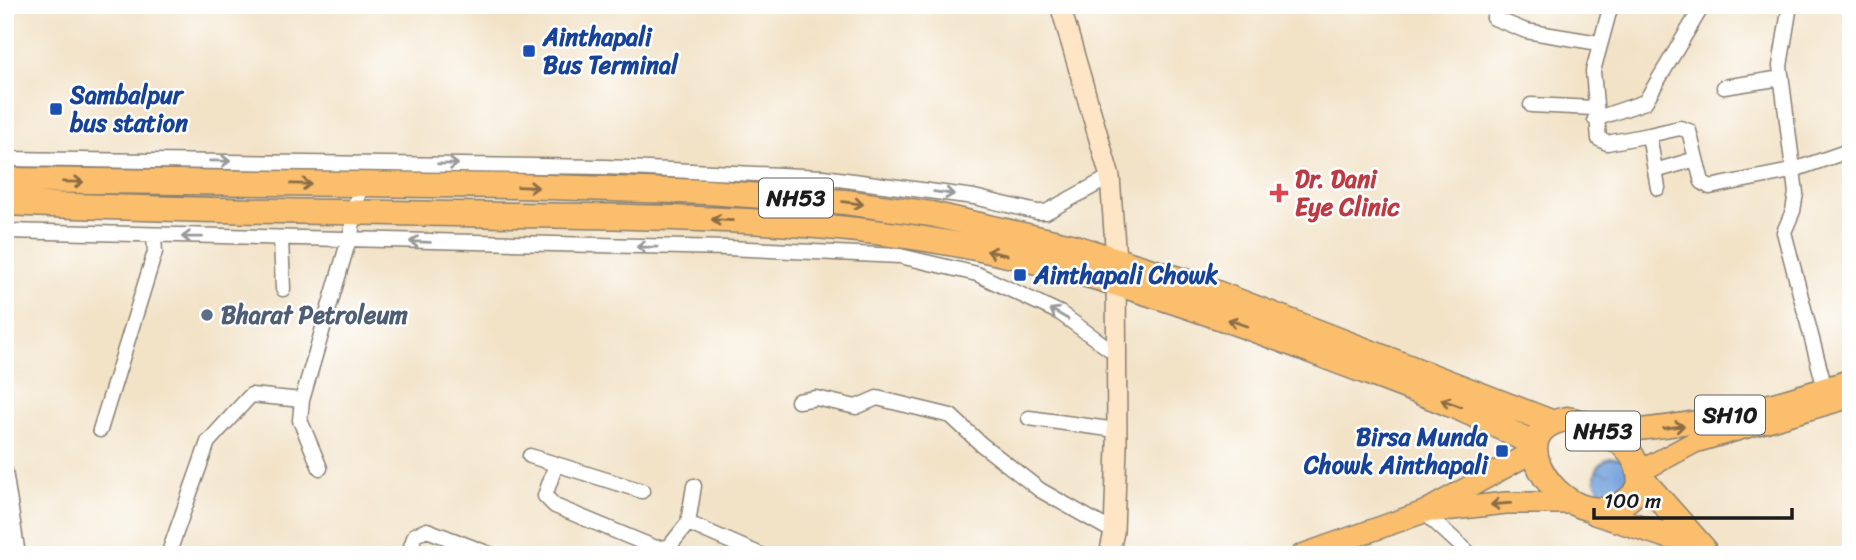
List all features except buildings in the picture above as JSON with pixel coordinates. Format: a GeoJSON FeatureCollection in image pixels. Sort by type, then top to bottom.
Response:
{"type":"FeatureCollection","features":[{"type":"Feature","properties":{"kind":"highway","name":"NH53"},"geometry":{"type":"LineString","coordinates":[[5,180],[365,174],[708,192],[845,202],[931,214],[1116,271],[1248,327],[1462,407],[1534,448]]}},
{"type":"Feature","properties":{"kind":"highway","name":"NH53"},"geometry":{"type":"LineString","coordinates":[[5,204],[657,217],[924,239],[1007,256],[1191,283],[1551,422],[1578,421],[1606,432],[1628,452],[1640,475],[1707,551]]}},
{"type":"Feature","properties":{"kind":"highway","name":"NH53"},"geometry":{"type":"LineString","coordinates":[[1551,422],[1540,433],[1534,448],[1538,470],[1569,503],[1707,551]]}},
{"type":"Feature","properties":{"kind":"highway","name":"NH53"},"geometry":{"type":"LineString","coordinates":[[1594,512],[1619,508],[1632,498],[1640,475]]}},
{"type":"Feature","properties":{"kind":"main road"},"geometry":{"type":"LineString","coordinates":[[1060,5],[1110,177],[1116,271],[1116,430],[1114,532],[1109,555]]}},
{"type":"Feature","properties":{"kind":"main road","name":"SH10"},"geometry":{"type":"LineString","coordinates":[[1606,432],[1676,428],[1851,380]]}},
{"type":"Feature","properties":{"kind":"main road","name":"SH10"},"geometry":{"type":"LineString","coordinates":[[1640,475],[1675,451],[1851,397]]}},
{"type":"Feature","properties":{"kind":"main road"},"geometry":{"type":"LineString","coordinates":[[1302,555],[1424,512],[1534,448]]}},
{"type":"Feature","properties":{"kind":"main road"},"geometry":{"type":"LineString","coordinates":[[1424,512],[1506,503],[1569,503]]}},
{"type":"Feature","properties":{"kind":"street"},"geometry":{"type":"LineString","coordinates":[[1611,5],[1593,71],[1595,113],[1601,142],[1685,128],[1692,135],[1705,186],[1791,171],[1851,150]]}},
{"type":"Feature","properties":{"kind":"street"},"geometry":{"type":"LineString","coordinates":[[1531,105],[1595,113],[1645,102],[1703,5]]}},
{"type":"Feature","properties":{"kind":"street"},"geometry":{"type":"LineString","coordinates":[[1790,5],[1782,44],[1782,78],[1796,202],[1786,223],[1784,241],[1825,389]]}},
{"type":"Feature","properties":{"kind":"street"},"geometry":{"type":"LineString","coordinates":[[1494,18],[1526,31],[1599,43]]}},
{"type":"Feature","properties":{"kind":"street"},"geometry":{"type":"LineString","coordinates":[[1724,87],[1782,78]]}},
{"type":"Feature","properties":{"kind":"street"},"geometry":{"type":"LineString","coordinates":[[1648,135],[1658,188]]}},
{"type":"Feature","properties":{"kind":"street"},"geometry":{"type":"LineString","coordinates":[[5,159],[365,174],[605,167],[823,177],[974,197],[1037,212],[1046,212],[1110,177]]}},
{"type":"Feature","properties":{"kind":"street"},"geometry":{"type":"LineString","coordinates":[[1655,170],[1696,159]]}},
{"type":"Feature","properties":{"kind":"street"},"geometry":{"type":"LineString","coordinates":[[320,468],[300,420],[302,400],[365,174]]}},
{"type":"Feature","properties":{"kind":"street"},"geometry":{"type":"LineString","coordinates":[[5,231],[727,248],[900,256],[977,274],[1060,313],[1115,353]]}},
{"type":"Feature","properties":{"kind":"street"},"geometry":{"type":"LineString","coordinates":[[100,430],[155,252],[153,236]]}},
{"type":"Feature","properties":{"kind":"street"},"geometry":{"type":"LineString","coordinates":[[281,239],[284,289]]}},
{"type":"Feature","properties":{"kind":"street"},"geometry":{"type":"LineString","coordinates":[[168,555],[208,442],[251,395],[302,400]]}},
{"type":"Feature","properties":{"kind":"street"},"geometry":{"type":"LineString","coordinates":[[798,401],[816,398],[856,407],[877,398],[951,416],[981,444],[1040,490],[1114,532]]}},
{"type":"Feature","properties":{"kind":"street"},"geometry":{"type":"LineString","coordinates":[[1029,418],[1116,430]]}},
{"type":"Feature","properties":{"kind":"street"},"geometry":{"type":"LineString","coordinates":[[530,456],[642,491]]}},
{"type":"Feature","properties":{"kind":"street"},"geometry":{"type":"LineString","coordinates":[[556,464],[545,496],[555,506],[656,548],[668,547],[688,523],[694,486]]}},
{"type":"Feature","properties":{"kind":"street"},"geometry":{"type":"LineString","coordinates":[[5,471],[18,555]]}},
{"type":"Feature","properties":{"kind":"street"},"geometry":{"type":"LineString","coordinates":[[1424,512],[1471,555]]}},
{"type":"Feature","properties":{"kind":"street"},"geometry":{"type":"LineString","coordinates":[[688,523],[761,555]]}},
{"type":"Feature","properties":{"kind":"street"},"geometry":{"type":"LineString","coordinates":[[408,555],[415,535],[427,530],[492,555]]}},
{"type":"Feature","properties":{"kind":"street"},"geometry":{"type":"LineString","coordinates":[[833,555],[849,555]]}},
{"type":"Feature","properties":{"kind":"water"},"geometry":{"type":"Polygon","coordinates":[[[1610,458],[1623,459],[1632,487],[1608,496],[1598,487],[1595,477],[1599,466],[1610,458]]]}},
{"type":"Feature","properties":{"kind":"place","name":"Ainthapali Bus Terminal"},"geometry":{"type":"Point","coordinates":[529,51]}},
{"type":"Feature","properties":{"kind":"place","name":"Sambalpur bus station"},"geometry":{"type":"Point","coordinates":[56,109]}},
{"type":"Feature","properties":{"kind":"place","name":"Dr. Dani Eye Clinic"},"geometry":{"type":"Point","coordinates":[1279,193]}},
{"type":"Feature","properties":{"kind":"place","name":"Ainthapali Chowk"},"geometry":{"type":"Point","coordinates":[1020,275]}},
{"type":"Feature","properties":{"kind":"place","name":"Bharat Petroleum"},"geometry":{"type":"Point","coordinates":[207,315]}},
{"type":"Feature","properties":{"kind":"place","name":"Birsa Munda Chowk Ainthapali"},"geometry":{"type":"Point","coordinates":[1502,451]}}]}
